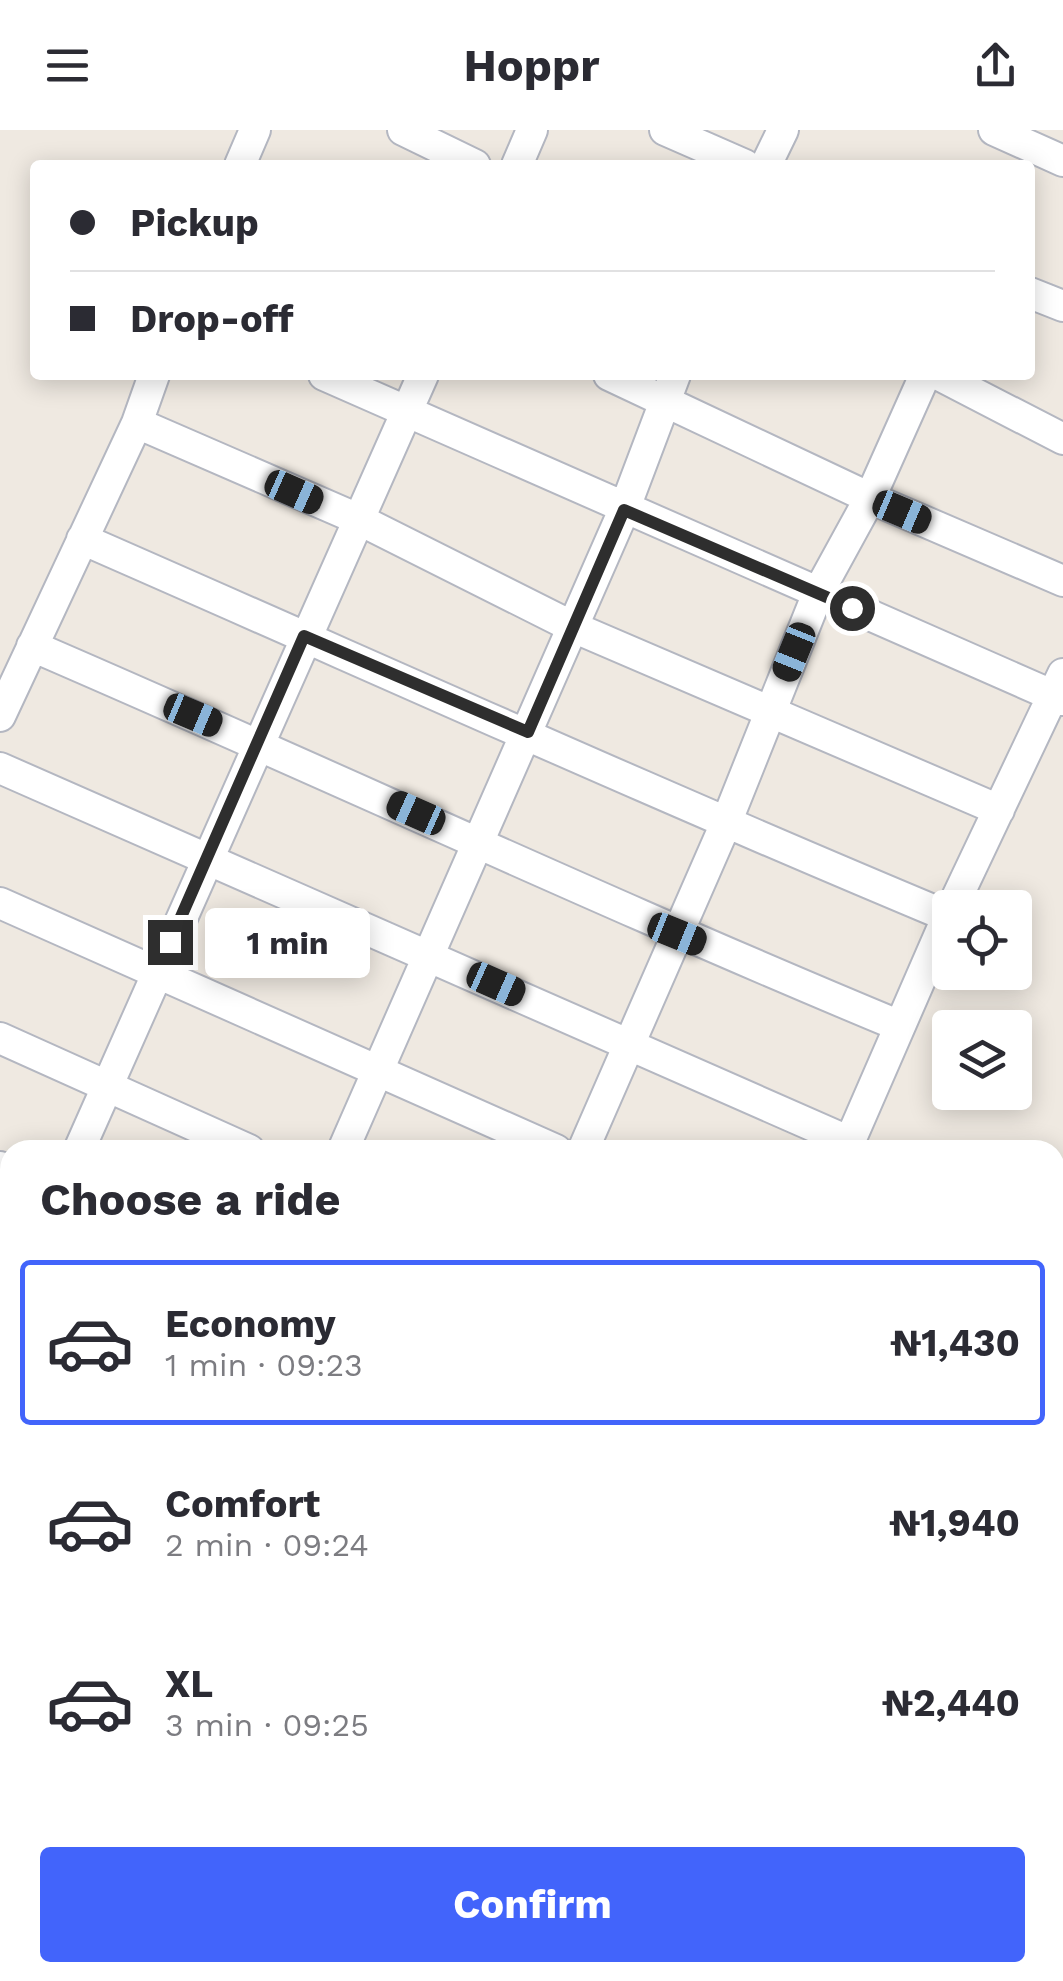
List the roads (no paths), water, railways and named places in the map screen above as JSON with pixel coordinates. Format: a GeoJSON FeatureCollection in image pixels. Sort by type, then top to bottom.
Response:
{"type":"FeatureCollection","features":[{"type":"Feature","properties":{"kind":"street"},"geometry":{"type":"LineString","coordinates":[[242,160],[255,130]]}},
{"type":"Feature","properties":{"kind":"street"},"geometry":{"type":"LineString","coordinates":[[403,130],[465,160]]}},
{"type":"Feature","properties":{"kind":"street"},"geometry":{"type":"LineString","coordinates":[[519,160],[532,130]]}},
{"type":"Feature","properties":{"kind":"street"},"geometry":{"type":"LineString","coordinates":[[665,130],[734,160]]}},
{"type":"Feature","properties":{"kind":"street"},"geometry":{"type":"LineString","coordinates":[[768,160],[783,130]]}},
{"type":"Feature","properties":{"kind":"street"},"geometry":{"type":"LineString","coordinates":[[994,130],[1022,155],[1063,161]]}},
{"type":"Feature","properties":{"kind":"street"},"geometry":{"type":"LineString","coordinates":[[1035,295],[1063,306]]}},
{"type":"Feature","properties":{"kind":"street"},"geometry":{"type":"LineString","coordinates":[[0,716],[137,423],[152,380]]}},
{"type":"Feature","properties":{"kind":"street"},"geometry":{"type":"LineString","coordinates":[[335,380],[624,510],[1060,690],[960,890]]}},
{"type":"Feature","properties":{"kind":"street"},"geometry":{"type":"LineString","coordinates":[[83,1140],[421,380]]}},
{"type":"Feature","properties":{"kind":"street"},"geometry":{"type":"LineString","coordinates":[[635,380],[670,387],[870,498],[1063,581]]}},
{"type":"Feature","properties":{"kind":"street"},"geometry":{"type":"LineString","coordinates":[[587,1140],[726,824],[818,592],[870,498],[923,380]]}},
{"type":"Feature","properties":{"kind":"street"},"geometry":{"type":"LineString","coordinates":[[949,380],[1063,439]]}},
{"type":"Feature","properties":{"kind":"street"},"geometry":{"type":"LineString","coordinates":[[347,1140],[624,510],[670,387]]}},
{"type":"Feature","properties":{"kind":"street"},"geometry":{"type":"LineString","coordinates":[[137,423],[358,520],[572,626],[999,810]]}},
{"type":"Feature","properties":{"kind":"street"},"geometry":{"type":"LineString","coordinates":[[82,539],[528,732],[726,824],[932,904]]}},
{"type":"Feature","properties":{"kind":"street"},"geometry":{"type":"LineString","coordinates":[[32,646],[480,841],[677,934],[900,1026]]}},
{"type":"Feature","properties":{"kind":"street"},"geometry":{"type":"LineString","coordinates":[[0,768],[429,954],[835,1140]]}},
{"type":"Feature","properties":{"kind":"street"},"geometry":{"type":"LineString","coordinates":[[0,903],[533,1140]]}},
{"type":"Feature","properties":{"kind":"street"},"geometry":{"type":"LineString","coordinates":[[851,1140],[932,952]]}},
{"type":"Feature","properties":{"kind":"street"},"geometry":{"type":"LineString","coordinates":[[0,1038],[226,1140]]}}]}
